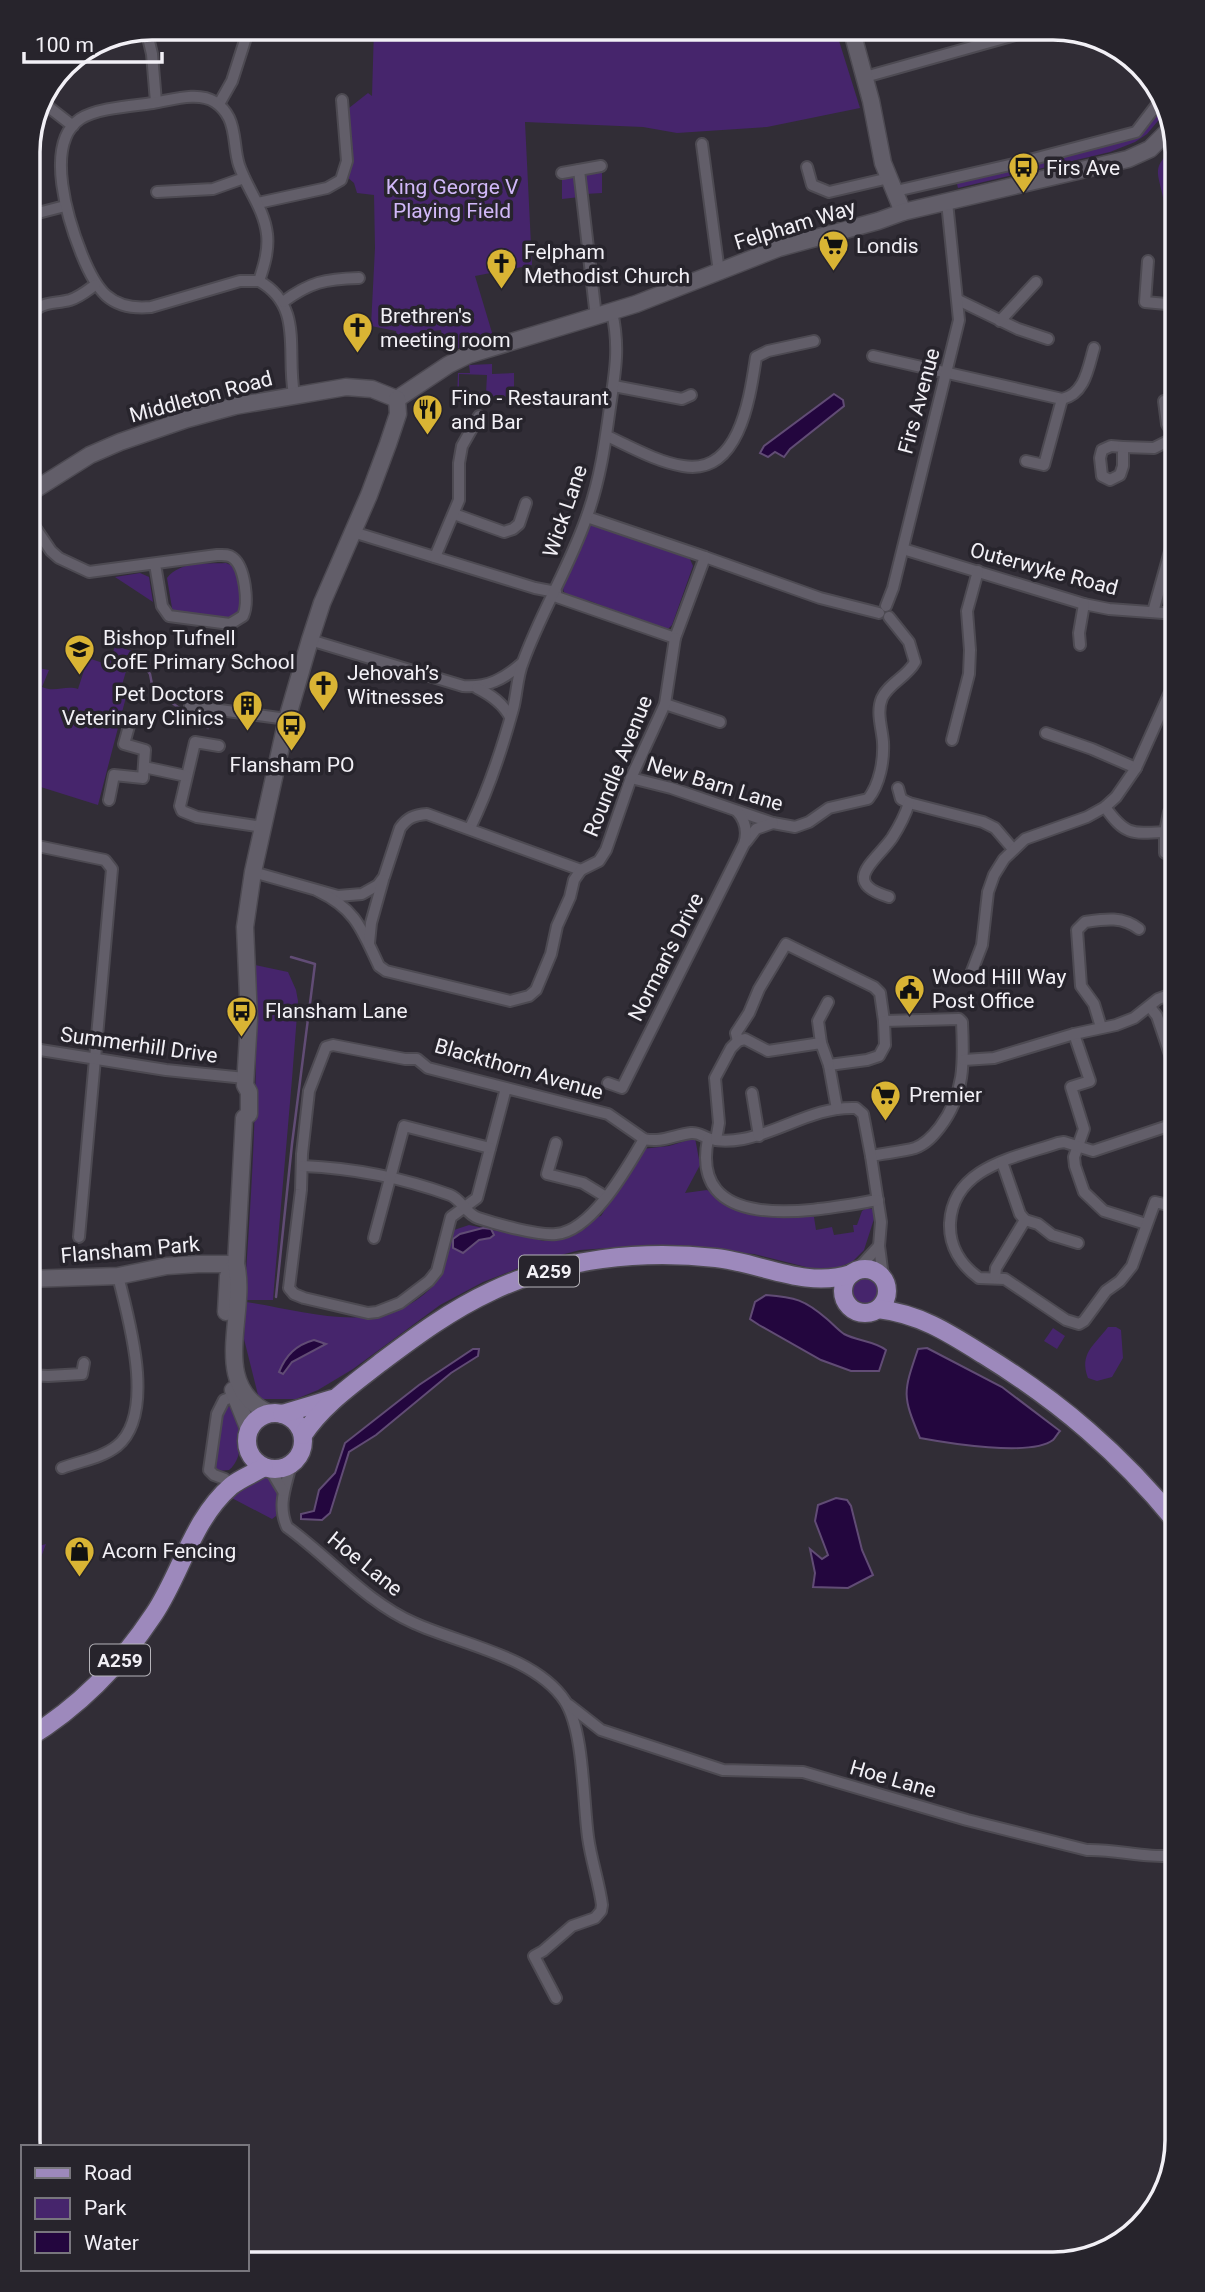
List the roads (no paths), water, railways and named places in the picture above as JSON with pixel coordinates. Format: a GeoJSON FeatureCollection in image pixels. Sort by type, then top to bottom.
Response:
{"type":"FeatureCollection","features":[{"type":"Feature","properties":{"kind":"main road"},"geometry":{"type":"LineString","coordinates":[[854,40],[892,185],[903,212]]}},
{"type":"Feature","properties":{"kind":"main road","name":"Felpham Way"},"geometry":{"type":"LineString","coordinates":[[397,399],[447,365],[468,355],[604,315],[779,247],[903,212],[1128,159],[1150,149],[1163,136]]}},
{"type":"Feature","properties":{"kind":"main road","name":"Middleton Road"},"geometry":{"type":"LineString","coordinates":[[40,486],[90,455],[120,442],[211,412],[294,394],[346,387],[372,389],[397,399]]}},
{"type":"Feature","properties":{"kind":"main road"},"geometry":{"type":"LineString","coordinates":[[236,1265],[228,1276],[225,1349],[228,1372],[249,1430],[247,1448],[257,1463],[267,1468],[284,1468],[301,1452],[303,1435],[295,1422],[256,1407],[244,1395],[233,1346],[239,1279],[236,1265],[244,1118],[249,1114],[249,1091],[245,1082],[249,1019],[245,927],[253,872],[287,719],[323,603],[398,414],[397,399]]}},
{"type":"Feature","properties":{"kind":"main road","name":"A259"},"geometry":{"type":"LineString","coordinates":[[303,1435],[311,1422],[335,1398],[438,1320],[494,1289],[534,1275],[614,1256],[658,1254],[744,1262],[796,1277],[846,1301]]}},
{"type":"Feature","properties":{"kind":"main road","name":"Flansham Park"},"geometry":{"type":"LineString","coordinates":[[40,1279],[118,1276],[167,1266],[236,1265]]}},
{"type":"Feature","properties":{"kind":"main road"},"geometry":{"type":"LineString","coordinates":[[916,1316],[871,1270],[854,1272],[844,1286],[846,1301],[850,1307],[863,1313],[878,1309],[916,1316],[967,1344],[1033,1386],[1086,1427],[1145,1484],[1165,1508]]}},
{"type":"Feature","properties":{"kind":"main road","name":"A259"},"geometry":{"type":"LineString","coordinates":[[796,1277],[836,1279],[854,1272]]}},
{"type":"Feature","properties":{"kind":"main road"},"geometry":{"type":"LineString","coordinates":[[878,1309],[886,1298],[884,1281]]}},
{"type":"Feature","properties":{"kind":"main road","name":"A259"},"geometry":{"type":"LineString","coordinates":[[276,1413],[335,1398]]}},
{"type":"Feature","properties":{"kind":"main road"},"geometry":{"type":"LineString","coordinates":[[249,1430],[257,1419],[276,1413]]}},
{"type":"Feature","properties":{"kind":"main road","name":"A259"},"geometry":{"type":"LineString","coordinates":[[195,1531],[199,1510],[212,1492],[217,1474],[240,1467],[247,1448]]}},
{"type":"Feature","properties":{"kind":"main road","name":"A259"},"geometry":{"type":"LineString","coordinates":[[40,1730],[61,1716],[121,1659],[167,1592],[195,1531],[209,1509],[234,1484],[267,1468]]}},
{"type":"Feature","properties":{"kind":"street"},"geometry":{"type":"LineString","coordinates":[[149,40],[156,102]]}},
{"type":"Feature","properties":{"kind":"street"},"geometry":{"type":"LineString","coordinates":[[219,104],[232,81],[245,40]]}},
{"type":"Feature","properties":{"kind":"street"},"geometry":{"type":"LineString","coordinates":[[865,78],[998,40]]}},
{"type":"Feature","properties":{"kind":"street"},"geometry":{"type":"LineString","coordinates":[[259,281],[267,245],[264,219],[244,178],[231,121],[219,104],[195,97],[156,102],[90,115],[73,126],[65,141],[62,160],[65,206],[95,285],[110,299],[139,308],[151,307],[240,281],[259,281],[275,292],[283,302],[290,326],[291,380],[294,394]]}},
{"type":"Feature","properties":{"kind":"street"},"geometry":{"type":"LineString","coordinates":[[258,203],[327,188],[341,180],[347,161],[342,100]]}},
{"type":"Feature","properties":{"kind":"street"},"geometry":{"type":"LineString","coordinates":[[50,108],[73,126]]}},
{"type":"Feature","properties":{"kind":"street"},"geometry":{"type":"LineString","coordinates":[[807,167],[812,185],[829,192],[892,185],[1004,166],[1136,132],[1155,108]]}},
{"type":"Feature","properties":{"kind":"street"},"geometry":{"type":"LineString","coordinates":[[702,145],[719,272]]}},
{"type":"Feature","properties":{"kind":"street"},"geometry":{"type":"LineString","coordinates":[[562,173],[601,166]]}},
{"type":"Feature","properties":{"kind":"street","name":"Wick Lane"},"geometry":{"type":"LineString","coordinates":[[470,828],[510,717],[522,664],[587,517],[607,436],[617,348],[604,315],[579,170]]}},
{"type":"Feature","properties":{"kind":"street"},"geometry":{"type":"LineString","coordinates":[[157,192],[213,189],[244,178]]}},
{"type":"Feature","properties":{"kind":"street","name":"Firs Avenue"},"geometry":{"type":"LineString","coordinates":[[885,612],[947,373],[958,320],[947,202]]}},
{"type":"Feature","properties":{"kind":"street"},"geometry":{"type":"LineString","coordinates":[[40,212],[65,206]]}},
{"type":"Feature","properties":{"kind":"street"},"geometry":{"type":"LineString","coordinates":[[1148,261],[1145,302],[1165,304]]}},
{"type":"Feature","properties":{"kind":"street"},"geometry":{"type":"LineString","coordinates":[[283,302],[313,283],[359,278]]}},
{"type":"Feature","properties":{"kind":"street"},"geometry":{"type":"LineString","coordinates":[[1000,320],[1036,282]]}},
{"type":"Feature","properties":{"kind":"street"},"geometry":{"type":"LineString","coordinates":[[40,306],[77,298],[95,285]]}},
{"type":"Feature","properties":{"kind":"street"},"geometry":{"type":"LineString","coordinates":[[958,300],[1017,329],[1048,339]]}},
{"type":"Feature","properties":{"kind":"street"},"geometry":{"type":"LineString","coordinates":[[607,436],[671,463],[698,467],[708,463],[727,450],[746,415],[756,357],[768,351],[814,341]]}},
{"type":"Feature","properties":{"kind":"street"},"geometry":{"type":"LineString","coordinates":[[873,356],[1062,399],[1071,397],[1080,390],[1094,348]]}},
{"type":"Feature","properties":{"kind":"street"},"geometry":{"type":"LineString","coordinates":[[614,386],[682,399],[691,395]]}},
{"type":"Feature","properties":{"kind":"street"},"geometry":{"type":"LineString","coordinates":[[1026,461],[1044,465],[1062,399]]}},
{"type":"Feature","properties":{"kind":"street"},"geometry":{"type":"LineString","coordinates":[[1164,401],[1165,409]]}},
{"type":"Feature","properties":{"kind":"street"},"geometry":{"type":"LineString","coordinates":[[435,556],[461,493],[462,446],[479,416]]}},
{"type":"Feature","properties":{"kind":"street"},"geometry":{"type":"LineString","coordinates":[[1123,447],[1154,448],[1165,444]]}},
{"type":"Feature","properties":{"kind":"street"},"geometry":{"type":"LineString","coordinates":[[454,514],[504,532],[519,524],[526,503]]}},
{"type":"Feature","properties":{"kind":"street"},"geometry":{"type":"LineString","coordinates":[[587,517],[830,601],[885,612]]}},
{"type":"Feature","properties":{"kind":"street"},"geometry":{"type":"LineString","coordinates":[[353,532],[555,594],[675,638]]}},
{"type":"Feature","properties":{"kind":"street"},"geometry":{"type":"LineString","coordinates":[[40,535],[51,551],[79,569],[99,572],[217,555],[230,556],[237,563],[242,576],[246,606],[243,616],[229,624],[169,616],[162,606],[155,564]]}},
{"type":"Feature","properties":{"kind":"street","name":"Outerwyke Road"},"geometry":{"type":"LineString","coordinates":[[903,549],[1084,604],[1109,609],[1165,613]]}},
{"type":"Feature","properties":{"kind":"street","name":"Roundle Avenue"},"geometry":{"type":"LineString","coordinates":[[318,891],[344,906],[355,917],[379,966],[386,971],[500,999],[520,1000],[529,996],[536,989],[551,954],[557,926],[570,897],[574,880],[581,870],[599,861],[606,850],[631,778],[666,704],[675,638],[705,557]]}},
{"type":"Feature","properties":{"kind":"street"},"geometry":{"type":"LineString","coordinates":[[1153,612],[1165,569]]}},
{"type":"Feature","properties":{"kind":"street"},"geometry":{"type":"LineString","coordinates":[[952,740],[969,674],[967,611],[978,571]]}},
{"type":"Feature","properties":{"kind":"street"},"geometry":{"type":"LineString","coordinates":[[1080,645],[1079,633],[1084,604]]}},
{"type":"Feature","properties":{"kind":"street","name":"New Barn Lane"},"geometry":{"type":"LineString","coordinates":[[631,778],[671,788],[773,823],[795,827],[825,810],[862,802],[873,793],[880,773],[883,744],[881,701],[888,690],[912,669],[915,662],[909,642],[885,612]]}},
{"type":"Feature","properties":{"kind":"street"},"geometry":{"type":"LineString","coordinates":[[310,640],[477,688],[493,697],[506,709],[510,717]]}},
{"type":"Feature","properties":{"kind":"street"},"geometry":{"type":"LineString","coordinates":[[477,688],[500,679],[522,664]]}},
{"type":"Feature","properties":{"kind":"street"},"geometry":{"type":"LineString","coordinates":[[666,704],[720,722]]}},
{"type":"Feature","properties":{"kind":"street"},"geometry":{"type":"LineString","coordinates":[[190,706],[287,719]]}},
{"type":"Feature","properties":{"kind":"street"},"geometry":{"type":"LineString","coordinates":[[969,979],[982,945],[988,892],[994,875],[1013,849],[1025,839],[1087,817],[1105,807],[1126,784],[1165,716]]}},
{"type":"Feature","properties":{"kind":"street"},"geometry":{"type":"LineString","coordinates":[[110,800],[114,775],[143,778],[145,750],[124,744],[129,726]]}},
{"type":"Feature","properties":{"kind":"street"},"geometry":{"type":"LineString","coordinates":[[1046,733],[1136,768]]}},
{"type":"Feature","properties":{"kind":"street"},"geometry":{"type":"LineString","coordinates":[[219,747],[195,742],[180,806],[182,811],[197,817],[263,827]]}},
{"type":"Feature","properties":{"kind":"street"},"geometry":{"type":"LineString","coordinates":[[144,767],[186,776]]}},
{"type":"Feature","properties":{"kind":"street"},"geometry":{"type":"LineString","coordinates":[[898,788],[901,799],[909,803],[983,822],[995,828],[1013,849]]}},
{"type":"Feature","properties":{"kind":"street"},"geometry":{"type":"LineString","coordinates":[[888,897],[869,890],[865,884],[865,871],[868,864],[890,841],[909,803]]}},
{"type":"Feature","properties":{"kind":"street"},"geometry":{"type":"LineString","coordinates":[[1105,807],[1118,825],[1128,831],[1165,832],[1164,852]]}},
{"type":"Feature","properties":{"kind":"street"},"geometry":{"type":"LineString","coordinates":[[737,811],[746,829],[744,844]]}},
{"type":"Feature","properties":{"kind":"street"},"geometry":{"type":"LineString","coordinates":[[369,943],[371,923],[400,828],[411,817],[427,814],[581,870]]}},
{"type":"Feature","properties":{"kind":"street","name":"Norman's Drive"},"geometry":{"type":"LineString","coordinates":[[608,1083],[622,1088],[744,844],[756,830],[773,823]]}},
{"type":"Feature","properties":{"kind":"street"},"geometry":{"type":"LineString","coordinates":[[40,846],[105,860],[110,864],[113,874],[79,1237]]}},
{"type":"Feature","properties":{"kind":"street"},"geometry":{"type":"LineString","coordinates":[[253,872],[338,896],[362,894],[384,877]]}},
{"type":"Feature","properties":{"kind":"street"},"geometry":{"type":"LineString","coordinates":[[1101,1027],[1094,1004],[1081,986],[1077,930],[1085,922],[1116,920],[1127,920],[1139,929]]}},
{"type":"Feature","properties":{"kind":"street"},"geometry":{"type":"LineString","coordinates":[[738,1041],[736,1033],[786,944],[874,987],[880,993],[885,1045],[880,1056],[829,1065]]}},
{"type":"Feature","properties":{"kind":"street"},"geometry":{"type":"LineString","coordinates":[[964,1060],[994,1058],[1134,1018],[1165,996]]}},
{"type":"Feature","properties":{"kind":"street"},"geometry":{"type":"LineString","coordinates":[[828,1002],[818,1021],[837,1110]]}},
{"type":"Feature","properties":{"kind":"street"},"geometry":{"type":"LineString","coordinates":[[1150,1007],[1157,1017],[1165,1040]]}},
{"type":"Feature","properties":{"kind":"street"},"geometry":{"type":"LineString","coordinates":[[871,1156],[915,1147],[934,1134],[955,1105],[964,1060],[962,1022],[959,1019],[884,1021]]}},
{"type":"Feature","properties":{"kind":"street"},"geometry":{"type":"LineString","coordinates":[[1074,1034],[1090,1081],[1071,1087],[1084,1129],[1077,1146],[1075,1166],[1088,1198],[1104,1211],[1146,1224]]}},
{"type":"Feature","properties":{"kind":"street"},"geometry":{"type":"LineString","coordinates":[[821,1043],[768,1051],[745,1039],[738,1041],[731,1048],[715,1078],[719,1123],[705,1152],[712,1182],[725,1197],[744,1208],[808,1212],[878,1200]]}},
{"type":"Feature","properties":{"kind":"street","name":"Blackthorn Avenue"},"geometry":{"type":"LineString","coordinates":[[463,1207],[451,1217],[437,1271],[429,1281],[400,1303],[386,1310],[368,1313],[294,1294],[289,1288],[309,1091],[326,1047],[333,1045],[417,1059],[428,1068],[608,1114],[644,1139]]}},
{"type":"Feature","properties":{"kind":"street","name":"Summerhill Drive"},"geometry":{"type":"LineString","coordinates":[[40,1050],[245,1082]]}},
{"type":"Feature","properties":{"kind":"street"},"geometry":{"type":"LineString","coordinates":[[463,1207],[477,1198],[506,1088]]}},
{"type":"Feature","properties":{"kind":"street"},"geometry":{"type":"LineString","coordinates":[[752,1093],[759,1136]]}},
{"type":"Feature","properties":{"kind":"street"},"geometry":{"type":"LineString","coordinates":[[303,1166],[335,1168],[389,1178],[453,1196],[474,1217],[542,1234],[556,1234],[581,1225],[597,1210],[644,1139],[667,1140],[693,1132],[728,1142],[759,1136],[799,1118],[856,1108],[863,1114],[871,1156],[881,1227],[879,1246],[884,1281]]}},
{"type":"Feature","properties":{"kind":"street"},"geometry":{"type":"LineString","coordinates":[[374,1238],[404,1126],[490,1148]]}},
{"type":"Feature","properties":{"kind":"street"},"geometry":{"type":"LineString","coordinates":[[1165,1128],[1093,1151],[1065,1142],[1058,1143],[989,1167],[966,1182],[953,1201],[950,1231],[953,1245],[965,1266],[979,1278],[1005,1279],[1066,1320],[1079,1324],[1106,1291],[1120,1281],[1132,1266],[1155,1202],[1165,1204]]}},
{"type":"Feature","properties":{"kind":"street"},"geometry":{"type":"LineString","coordinates":[[556,1143],[547,1174],[583,1182],[606,1197]]}},
{"type":"Feature","properties":{"kind":"street"},"geometry":{"type":"LineString","coordinates":[[1002,1162],[1020,1214],[1025,1220],[1038,1224],[1052,1235],[1078,1243]]}},
{"type":"Feature","properties":{"kind":"street"},"geometry":{"type":"LineString","coordinates":[[995,1278],[996,1268],[1025,1220]]}},
{"type":"Feature","properties":{"kind":"street"},"geometry":{"type":"LineString","coordinates":[[854,1272],[879,1246]]}},
{"type":"Feature","properties":{"kind":"street"},"geometry":{"type":"LineString","coordinates":[[62,1468],[112,1449],[126,1436],[132,1421],[138,1367],[118,1276]]}},
{"type":"Feature","properties":{"kind":"street"},"geometry":{"type":"LineString","coordinates":[[40,1376],[82,1374],[84,1363]]}},
{"type":"Feature","properties":{"kind":"street"},"geometry":{"type":"LineString","coordinates":[[217,1474],[217,1414],[224,1401],[235,1396]]}},
{"type":"Feature","properties":{"kind":"street","name":"Hoe Lane"},"geometry":{"type":"LineString","coordinates":[[291,1464],[283,1491],[282,1511],[287,1527],[383,1605],[418,1625],[516,1662],[542,1678],[601,1730],[723,1770],[803,1772],[967,1820],[1087,1850],[1105,1849],[1139,1856],[1165,1855]]}},
{"type":"Feature","properties":{"kind":"street","name":"Hoe Lane"},"geometry":{"type":"LineString","coordinates":[[267,1468],[283,1491]]}},
{"type":"Feature","properties":{"kind":"street","name":"Hoe Lane"},"geometry":{"type":"LineString","coordinates":[[556,1998],[534,1956],[572,1926],[595,1917],[601,1912],[602,1905],[591,1860],[577,1738],[565,1701]]}},
{"type":"Feature","properties":{"kind":"street"},"geometry":{"type":"LineString","coordinates":[[577,1738],[586,1732],[601,1730]]}},
{"type":"Feature","properties":{"kind":"water"},"geometry":{"type":"Polygon","coordinates":[[[834,394],[843,400],[844,406],[790,449],[784,457],[775,452],[768,457],[760,453],[764,446],[834,394]]]}},
{"type":"Feature","properties":{"kind":"water"},"geometry":{"type":"Polygon","coordinates":[[[483,1228],[491,1229],[494,1235],[479,1240],[463,1253],[453,1248],[453,1239],[460,1234],[483,1228]]]}},
{"type":"Feature","properties":{"kind":"water"},"geometry":{"type":"Polygon","coordinates":[[[766,1295],[785,1297],[806,1304],[844,1334],[882,1347],[886,1350],[879,1371],[851,1371],[821,1360],[750,1319],[755,1302],[766,1295]]]}},
{"type":"Feature","properties":{"kind":"water"},"geometry":{"type":"Polygon","coordinates":[[[314,1340],[326,1344],[292,1362],[283,1374],[279,1372],[292,1352],[314,1340]]]}},
{"type":"Feature","properties":{"kind":"water"},"geometry":{"type":"Polygon","coordinates":[[[927,1348],[1002,1387],[1060,1431],[1053,1440],[1027,1448],[988,1447],[920,1438],[910,1412],[907,1385],[918,1349],[927,1348]]]}},
{"type":"Feature","properties":{"kind":"water"},"geometry":{"type":"Polygon","coordinates":[[[473,1349],[479,1349],[478,1356],[451,1373],[376,1435],[349,1452],[330,1513],[322,1520],[301,1519],[301,1514],[314,1511],[319,1490],[335,1473],[345,1443],[419,1385],[473,1349]]]}},
{"type":"Feature","properties":{"kind":"water"},"geometry":{"type":"Polygon","coordinates":[[[836,1498],[847,1500],[851,1506],[862,1550],[873,1575],[848,1588],[813,1587],[815,1573],[810,1549],[822,1559],[828,1555],[815,1521],[818,1505],[836,1498]]]}},
{"type":"Feature","properties":{"kind":"waterway"},"geometry":{"type":"LineString","coordinates":[[137,656],[150,674],[154,695],[165,698],[208,728]]}},
{"type":"Feature","properties":{"kind":"waterway"},"geometry":{"type":"LineString","coordinates":[[276,1297],[315,964],[291,957]]}},
{"type":"Feature","properties":{"kind":"place","name":"Firs Ave"},"geometry":{"type":"Point","coordinates":[1023,195]}},
{"type":"Feature","properties":{"kind":"place","name":"Londis"},"geometry":{"type":"Point","coordinates":[833,273]}},
{"type":"Feature","properties":{"kind":"place","name":"Felpham Methodist Church"},"geometry":{"type":"Point","coordinates":[501,291]}},
{"type":"Feature","properties":{"kind":"place","name":"Brethren's meeting room"},"geometry":{"type":"Point","coordinates":[357,355]}},
{"type":"Feature","properties":{"kind":"place","name":"Fino - Restaurant and Bar"},"geometry":{"type":"Point","coordinates":[428,437]}},
{"type":"Feature","properties":{"kind":"place","name":"Bishop Tufnell CofE Primary School"},"geometry":{"type":"Point","coordinates":[80,677]}},
{"type":"Feature","properties":{"kind":"place","name":"Jehovah’s Witnesses"},"geometry":{"type":"Point","coordinates":[324,712]}},
{"type":"Feature","properties":{"kind":"place","name":"Pet Doctors Veterinary Clinics"},"geometry":{"type":"Point","coordinates":[247,733]}},
{"type":"Feature","properties":{"kind":"place","name":"Flansham PO"},"geometry":{"type":"Point","coordinates":[292,752]}},
{"type":"Feature","properties":{"kind":"place","name":"Wood Hill Way Post Office"},"geometry":{"type":"Point","coordinates":[909,1016]}},
{"type":"Feature","properties":{"kind":"place","name":"Flansham Lane"},"geometry":{"type":"Point","coordinates":[242,1038]}},
{"type":"Feature","properties":{"kind":"place","name":"Premier"},"geometry":{"type":"Point","coordinates":[886,1122]}},
{"type":"Feature","properties":{"kind":"place","name":"Acorn Fencing"},"geometry":{"type":"Point","coordinates":[79,1578]}},
{"type":"Feature","properties":{"kind":"park label","name":"King George V Playing Field"},"geometry":{"type":"Point","coordinates":[452,199]}}]}
